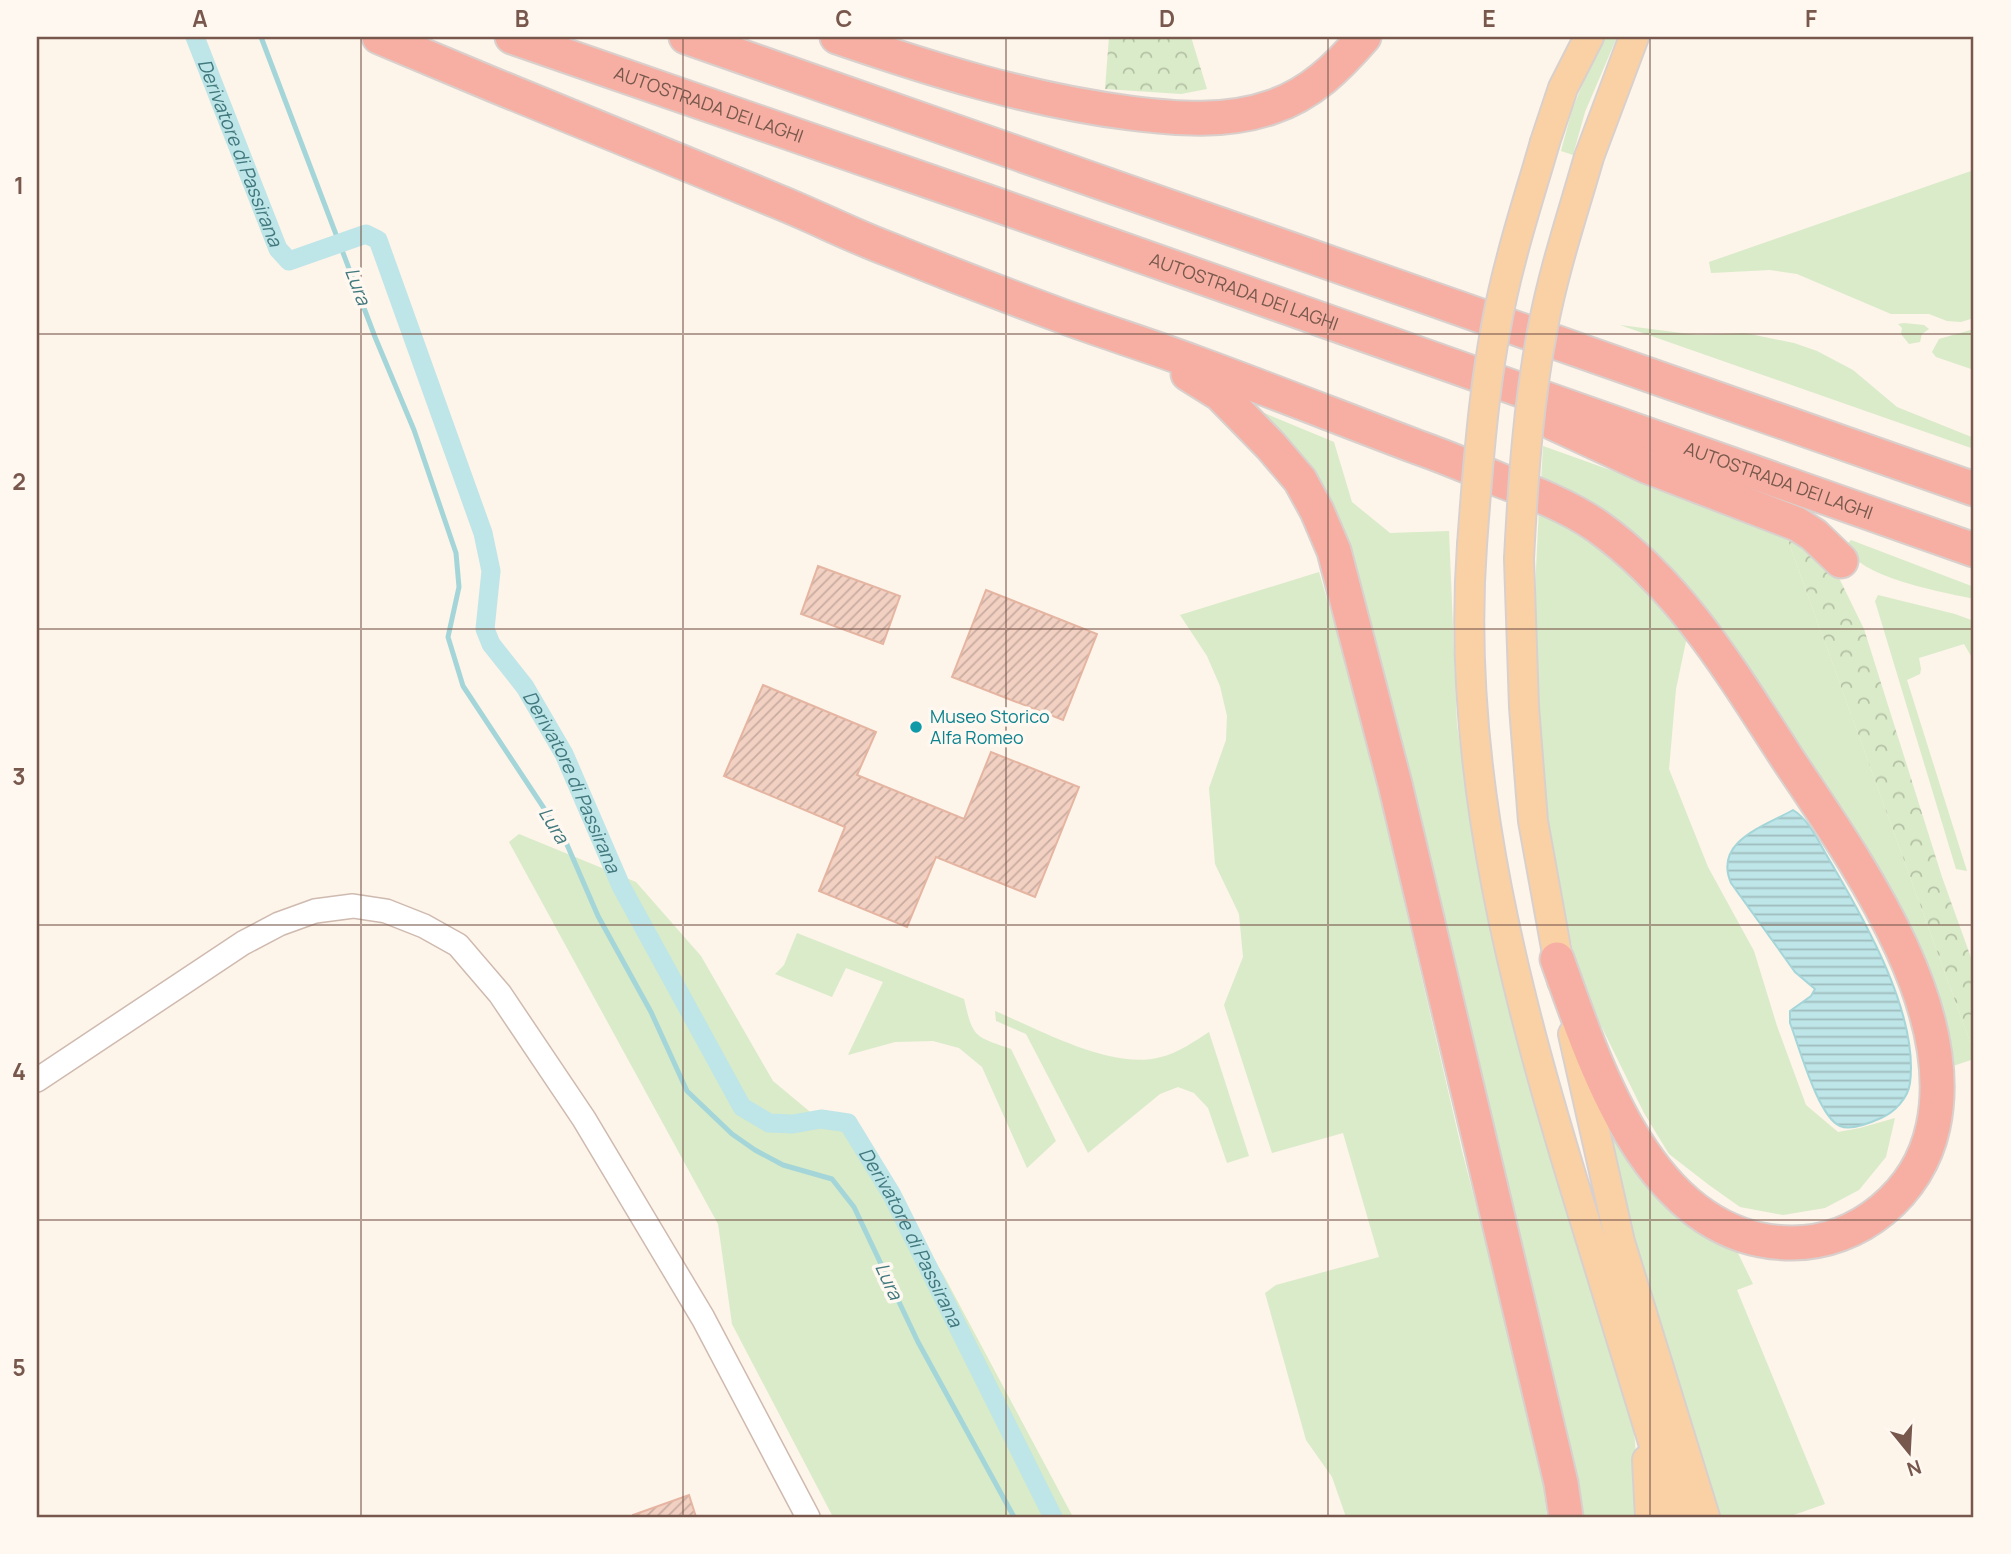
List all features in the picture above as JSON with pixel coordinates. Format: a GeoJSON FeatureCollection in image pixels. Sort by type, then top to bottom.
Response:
{"type":"FeatureCollection","features":[{"type":"Feature","properties":{"kind":"highway"},"geometry":{"type":"LineString","coordinates":[[379,37],[886,249],[1062,316],[1208,367],[1542,497],[1595,525],[1652,572],[1681,603],[1717,651],[1837,833],[1886,913],[1920,993],[1935,1064],[1937,1093],[1933,1128],[1923,1158],[1896,1198],[1876,1216],[1850,1231],[1821,1240],[1798,1243],[1750,1238],[1731,1231],[1686,1202],[1664,1180],[1641,1149],[1592,1058],[1557,959]]}},
{"type":"Feature","properties":{"kind":"highway","name":"AUTOSTRADA DEI LAGHI"},"geometry":{"type":"LineString","coordinates":[[512,37],[983,200],[1432,361],[1974,550]]}},
{"type":"Feature","properties":{"kind":"highway"},"geometry":{"type":"LineString","coordinates":[[686,37],[1974,489]]}},
{"type":"Feature","properties":{"kind":"highway"},"geometry":{"type":"LineString","coordinates":[[837,37],[913,63],[1028,96],[1078,106],[1175,119],[1226,117],[1272,107],[1312,88],[1344,60],[1364,37]]}},
{"type":"Feature","properties":{"kind":"highway"},"geometry":{"type":"LineString","coordinates":[[1062,316],[1180,370],[1220,394],[1293,471],[1317,511],[1334,551],[1395,784],[1561,1483],[1566,1517]]}},
{"type":"Feature","properties":{"kind":"highway"},"geometry":{"type":"LineString","coordinates":[[1432,361],[1559,426],[1646,466],[1797,524],[1814,535],[1841,561]]}},
{"type":"Feature","properties":{"kind":"main road"},"geometry":{"type":"LineString","coordinates":[[1576,37],[1510,261],[1483,412],[1469,589],[1469,654],[1474,731],[1489,847],[1511,954],[1549,1104],[1676,1517]]}},
{"type":"Feature","properties":{"kind":"main road"},"geometry":{"type":"LineString","coordinates":[[1563,88],[1589,37]]}},
{"type":"Feature","properties":{"kind":"main road"},"geometry":{"type":"LineString","coordinates":[[1634,37],[1589,157],[1555,273],[1531,400],[1525,452],[1520,559],[1524,707],[1533,821],[1557,959],[1620,1242],[1705,1517]]}},
{"type":"Feature","properties":{"kind":"main road"},"geometry":{"type":"LineString","coordinates":[[1608,101],[1643,37]]}},
{"type":"Feature","properties":{"kind":"main road"},"geometry":{"type":"LineString","coordinates":[[1640,1402],[1646,1440],[1650,1517]]}},
{"type":"Feature","properties":{"kind":"street"},"geometry":{"type":"LineString","coordinates":[[37,1080],[243,943],[315,911],[353,906],[386,911],[446,938],[458,945],[500,995],[584,1119],[703,1318],[808,1517]]}},
{"type":"Feature","properties":{"kind":"green space"},"geometry":{"type":"Polygon","coordinates":[[[1109,37],[1191,37],[1207,89],[1181,94],[1105,89],[1109,37]]]}},
{"type":"Feature","properties":{"kind":"green space"},"geometry":{"type":"Polygon","coordinates":[[[1602,37],[1617,37],[1585,112],[1573,155],[1561,151],[1572,110],[1602,37]]]}},
{"type":"Feature","properties":{"kind":"green space"},"geometry":{"type":"Polygon","coordinates":[[[1974,170],[1974,318],[1961,322],[1947,321],[1929,314],[1891,314],[1797,274],[1770,270],[1711,273],[1709,262],[1974,170]]]}},
{"type":"Feature","properties":{"kind":"green space"},"geometry":{"type":"Polygon","coordinates":[[[1898,324],[1924,325],[1929,329],[1922,334],[1920,342],[1909,344],[1901,334],[1902,328],[1898,324]]]}},
{"type":"Feature","properties":{"kind":"green space"},"geometry":{"type":"Polygon","coordinates":[[[1620,325],[1697,335],[1745,333],[1794,343],[1817,351],[1853,370],[1897,407],[1974,438],[1974,449],[1620,325]]]}},
{"type":"Feature","properties":{"kind":"green space"},"geometry":{"type":"Polygon","coordinates":[[[1974,329],[1974,370],[1936,357],[1932,352],[1939,339],[1974,329]]]}},
{"type":"Feature","properties":{"kind":"green space"},"geometry":{"type":"Polygon","coordinates":[[[1228,398],[1334,442],[1352,502],[1390,533],[1449,531],[1457,725],[1489,921],[1531,1088],[1630,1403],[1639,1517],[1575,1517],[1341,549],[1228,398]]]}},
{"type":"Feature","properties":{"kind":"green space"},"geometry":{"type":"Polygon","coordinates":[[[1543,446],[1700,502],[1783,527],[1974,1059],[1944,1069],[1754,688],[1541,483],[1543,446]]]}},
{"type":"Feature","properties":{"kind":"green space"},"geometry":{"type":"Polygon","coordinates":[[[1539,508],[1604,544],[1689,627],[1676,689],[1669,769],[1708,867],[1754,951],[1777,1026],[1806,1105],[1838,1132],[1895,1118],[1886,1157],[1859,1190],[1825,1208],[1783,1215],[1740,1207],[1669,1154],[1644,1113],[1579,981],[1552,848],[1540,758],[1534,610],[1539,508]]]}},
{"type":"Feature","properties":{"kind":"green space"},"geometry":{"type":"Polygon","coordinates":[[[1783,527],[1820,553],[1840,580],[1864,629],[1942,877],[1974,966],[1974,1053],[1783,527]]]}},
{"type":"Feature","properties":{"kind":"green space"},"geometry":{"type":"Polygon","coordinates":[[[1851,540],[1974,587],[1974,599],[1923,588],[1883,575],[1853,557],[1846,545],[1851,540]]]}},
{"type":"Feature","properties":{"kind":"green space"},"geometry":{"type":"Polygon","coordinates":[[[1319,572],[1347,667],[1379,793],[1462,1151],[1538,1441],[1547,1517],[1346,1517],[1332,1477],[1306,1440],[1265,1293],[1276,1285],[1379,1257],[1343,1133],[1272,1153],[1224,1005],[1243,957],[1239,914],[1215,864],[1209,788],[1226,740],[1227,716],[1220,686],[1207,656],[1180,615],[1319,572]]]}},
{"type":"Feature","properties":{"kind":"green space"},"geometry":{"type":"Polygon","coordinates":[[[1878,595],[1974,621],[1974,661],[1964,644],[1919,658],[1920,674],[1907,680],[1967,871],[1956,869],[1875,601],[1878,595]]]}},
{"type":"Feature","properties":{"kind":"green space"},"geometry":{"type":"Polygon","coordinates":[[[519,834],[636,882],[701,956],[773,1081],[821,1121],[856,1135],[943,1274],[1073,1517],[833,1517],[732,1324],[718,1224],[509,842],[519,834]]]}},
{"type":"Feature","properties":{"kind":"green space"},"geometry":{"type":"Polygon","coordinates":[[[797,933],[964,999],[977,1034],[1011,1049],[1056,1141],[1027,1168],[982,1067],[959,1048],[933,1041],[895,1042],[848,1055],[883,982],[846,968],[832,997],[775,974],[784,965],[797,933]]]}},
{"type":"Feature","properties":{"kind":"green space"},"geometry":{"type":"Polygon","coordinates":[[[995,1011],[1055,1038],[1099,1054],[1121,1058],[1142,1060],[1161,1057],[1209,1032],[1249,1156],[1227,1163],[1208,1108],[1194,1093],[1178,1087],[1160,1094],[1088,1153],[1026,1034],[996,1021],[995,1011]]]}},
{"type":"Feature","properties":{"kind":"green space"},"geometry":{"type":"Polygon","coordinates":[[[1597,1093],[1733,1243],[1753,1284],[1737,1290],[1825,1504],[1788,1517],[1717,1517],[1630,1240],[1597,1093]]]}},
{"type":"Feature","properties":{"kind":"water"},"geometry":{"type":"Polygon","coordinates":[[[1793,810],[1805,820],[1814,833],[1858,910],[1886,968],[1906,1027],[1911,1056],[1907,1094],[1896,1108],[1886,1115],[1855,1127],[1840,1126],[1824,1109],[1810,1080],[1790,1023],[1790,1011],[1811,996],[1815,989],[1795,972],[1731,883],[1727,868],[1729,856],[1745,837],[1793,810]]]}},
{"type":"Feature","properties":{"kind":"building"},"geometry":{"type":"Polygon","coordinates":[[[818,566],[900,596],[883,644],[801,614],[818,566]]]}},
{"type":"Feature","properties":{"kind":"building"},"geometry":{"type":"Polygon","coordinates":[[[986,590],[1097,634],[1063,720],[952,677],[986,590]]]}},
{"type":"Feature","properties":{"kind":"building"},"geometry":{"type":"Polygon","coordinates":[[[763,685],[876,732],[857,775],[964,819],[991,752],[1079,787],[1035,897],[936,857],[907,927],[819,891],[845,827],[724,776],[763,685]]]}},
{"type":"Feature","properties":{"kind":"building"},"geometry":{"type":"Polygon","coordinates":[[[689,1495],[696,1517],[633,1517],[633,1515],[689,1495]]]}},
{"type":"Feature","properties":{"kind":"waterway","name":"Derivatore di Passirana"},"geometry":{"type":"LineString","coordinates":[[195,37],[278,249],[289,261],[366,234],[378,240],[483,533],[491,571],[485,629],[491,644],[525,687],[564,754],[621,886],[742,1107],[769,1123],[793,1124],[821,1119],[848,1123],[892,1195],[1053,1517]]}},
{"type":"Feature","properties":{"kind":"waterway","name":"Lura"},"geometry":{"type":"LineString","coordinates":[[261,37],[375,337],[414,430],[456,553],[459,587],[448,637],[463,686],[565,840],[598,916],[651,1012],[687,1091],[732,1134],[755,1150],[783,1165],[832,1179],[854,1207],[918,1342],[1014,1517]]}},
{"type":"Feature","properties":{"kind":"place","name":"Museo Storico Alfa Romeo"},"geometry":{"type":"Point","coordinates":[916,727]}}]}
